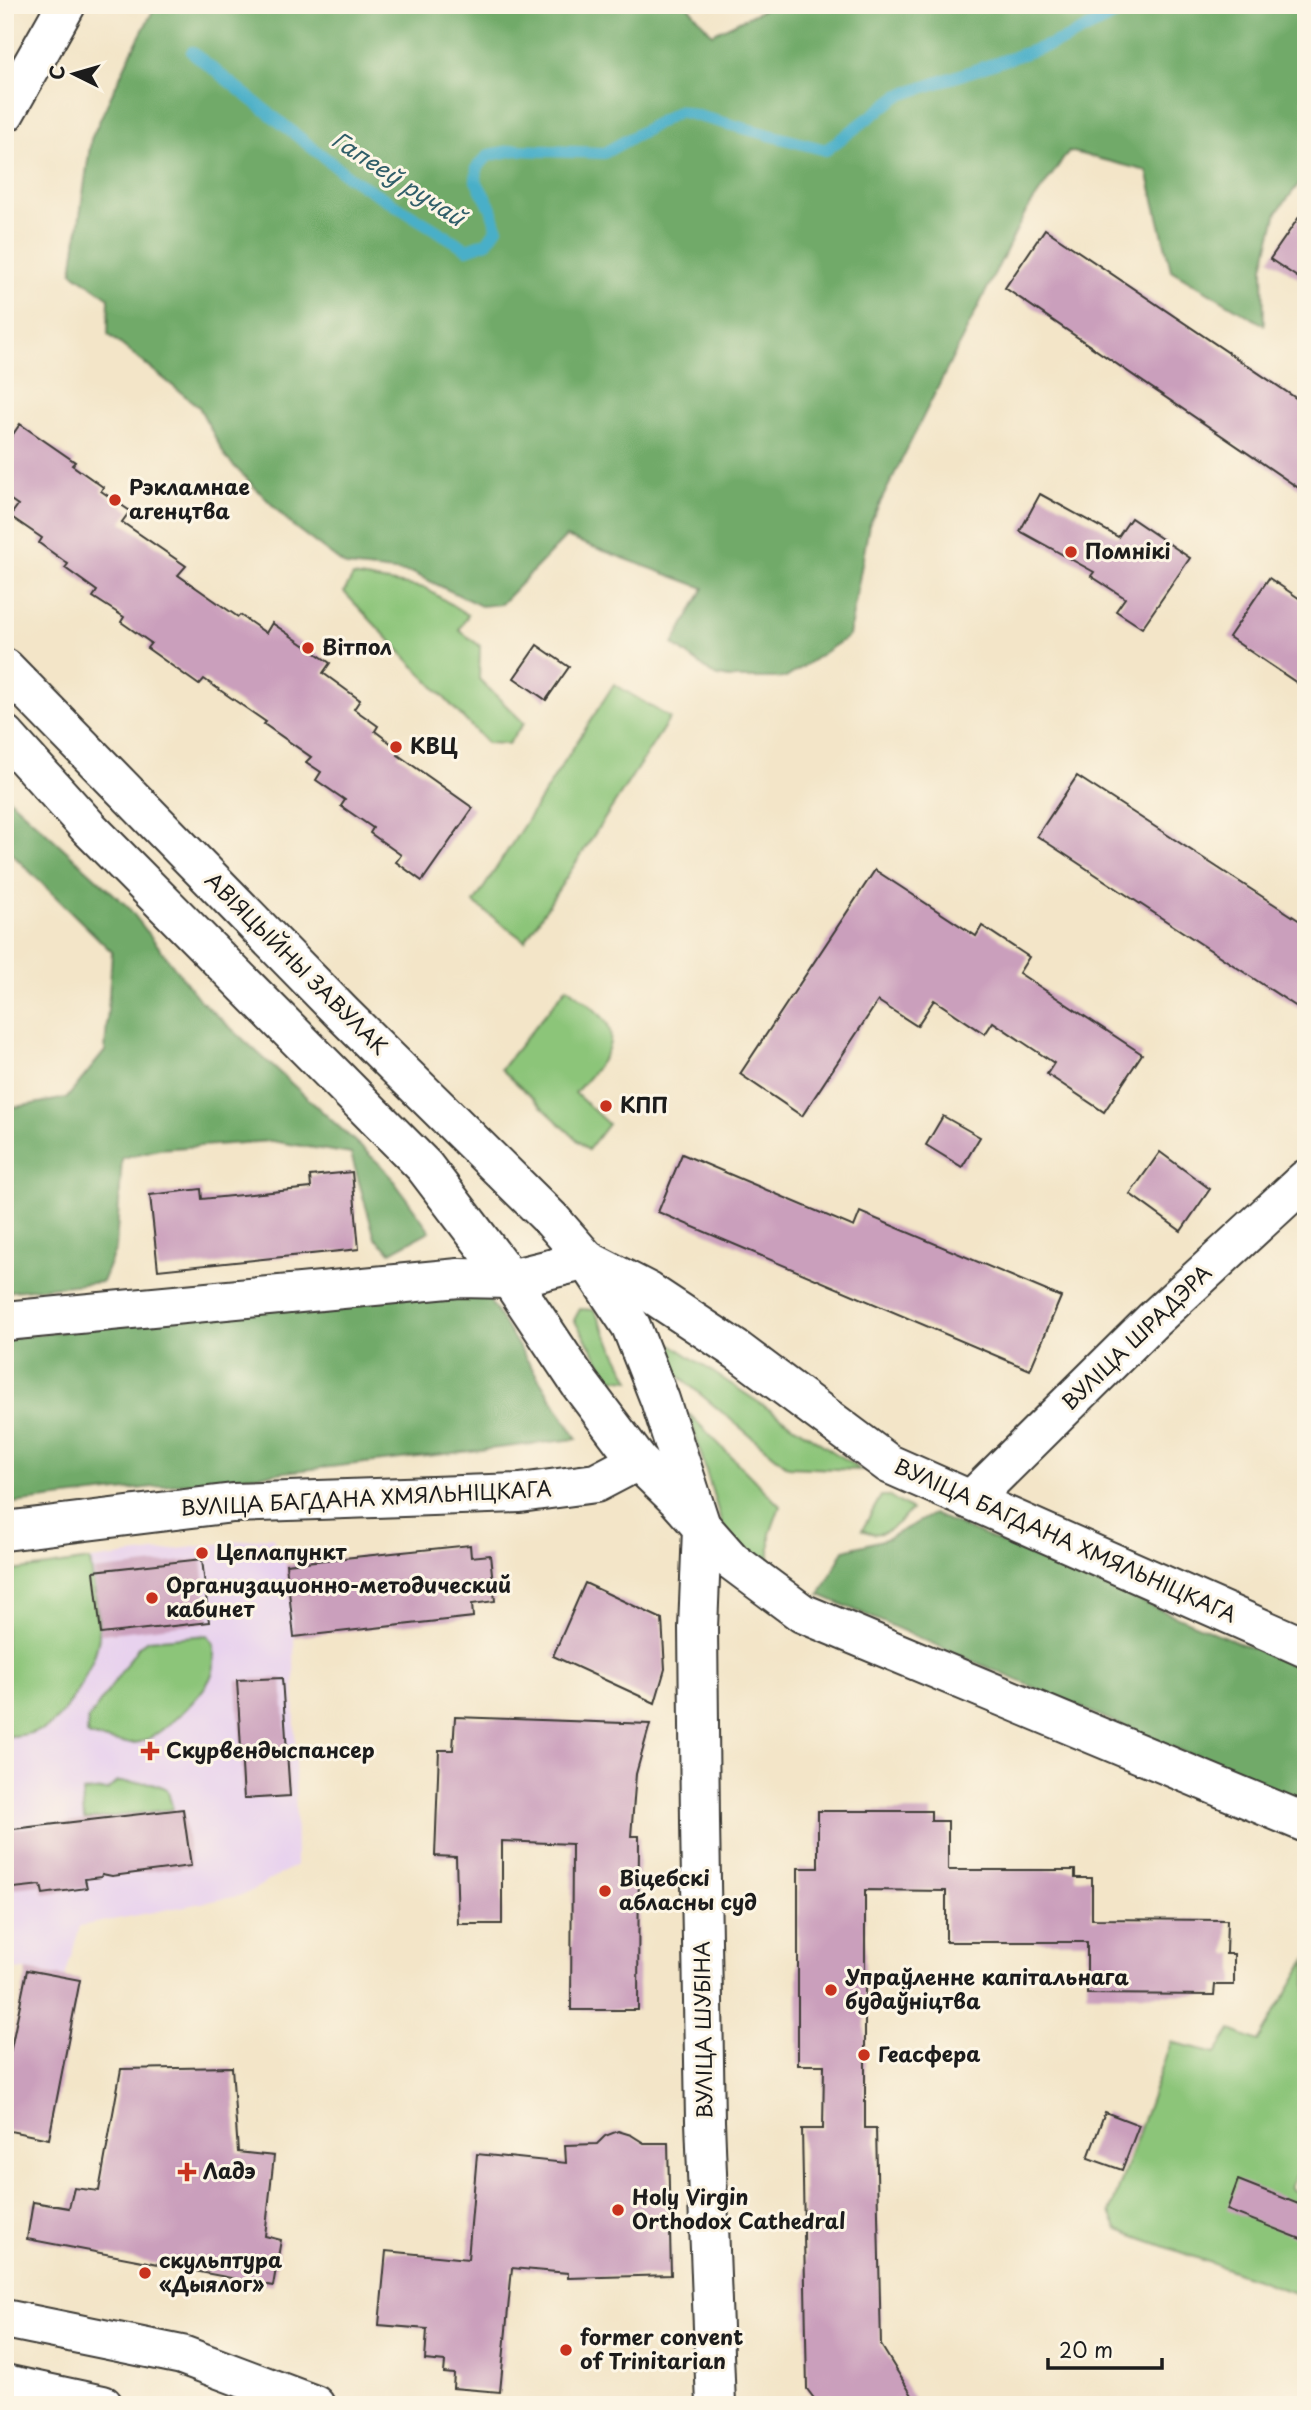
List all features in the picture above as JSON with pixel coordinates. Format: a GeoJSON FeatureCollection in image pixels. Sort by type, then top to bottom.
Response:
{"type":"FeatureCollection","features":[{"type":"Feature","properties":{"kind":"street"},"geometry":{"type":"LineString","coordinates":[[5,113],[66,5]]}},
{"type":"Feature","properties":{"kind":"street","name":"АВІЯЦЫЙНЫ ЗАВУЛАК"},"geometry":{"type":"LineString","coordinates":[[5,668],[342,1013],[552,1220],[587,1260]]}},
{"type":"Feature","properties":{"kind":"street"},"geometry":{"type":"LineString","coordinates":[[5,735],[90,829],[424,1166],[510,1279],[580,1384],[638,1461],[677,1499],[732,1561],[802,1613],[1306,1824]]}},
{"type":"Feature","properties":{"kind":"street","name":"ВУЛІЦА ШРАДЭРА"},"geometry":{"type":"LineString","coordinates":[[971,1500],[1153,1320],[1306,1179]]}},
{"type":"Feature","properties":{"kind":"street"},"geometry":{"type":"LineString","coordinates":[[5,1321],[459,1278],[510,1279],[587,1260],[631,1326],[660,1400],[702,1529]]}},
{"type":"Feature","properties":{"kind":"street","name":"ВУЛІЦА БАГДАНА ХМЯЛЬНІЦКАГА"},"geometry":{"type":"LineString","coordinates":[[587,1260],[649,1292],[738,1351],[889,1464],[1306,1648]]}},
{"type":"Feature","properties":{"kind":"street","name":"ВУЛІЦА БАГДАНА ХМЯЛЬНІЦКАГА"},"geometry":{"type":"LineString","coordinates":[[5,1531],[233,1503],[520,1493],[596,1483],[638,1461]]}},
{"type":"Feature","properties":{"kind":"street","name":"ВУЛІЦА ШУБІНА"},"geometry":{"type":"LineString","coordinates":[[702,1529],[698,1628],[700,1821],[705,2121],[716,2405]]}},
{"type":"Feature","properties":{"kind":"street"},"geometry":{"type":"LineString","coordinates":[[5,2319],[182,2355],[315,2405]]}},
{"type":"Feature","properties":{"kind":"street"},"geometry":{"type":"LineString","coordinates":[[5,2384],[103,2405]]}},
{"type":"Feature","properties":{"kind":"shaded area","name":"Скурвендыспансер"},"geometry":{"type":"Polygon","coordinates":[[[272,1537],[286,1564],[294,1637],[296,1865],[244,1895],[80,1926],[65,1977],[5,1969],[5,1571],[272,1537]]]}},
{"type":"Feature","properties":{"kind":"green space"},"geometry":{"type":"Polygon","coordinates":[[[156,5],[687,5],[712,34],[773,5],[1306,5],[1306,175],[1277,212],[1263,267],[1264,325],[1171,270],[1147,171],[1069,151],[1025,213],[869,525],[849,636],[786,678],[729,678],[714,675],[673,644],[704,588],[566,537],[501,604],[481,606],[413,573],[346,566],[293,526],[226,458],[199,407],[108,334],[109,298],[72,272],[91,139],[156,5]]]}},
{"type":"Feature","properties":{"kind":"green space"},"geometry":{"type":"Polygon","coordinates":[[[353,576],[425,588],[468,615],[459,630],[480,646],[479,679],[524,723],[508,744],[487,743],[344,592],[353,576]]]}},
{"type":"Feature","properties":{"kind":"green space"},"geometry":{"type":"Polygon","coordinates":[[[614,684],[670,718],[525,941],[474,903],[614,684]]]}},
{"type":"Feature","properties":{"kind":"green space"},"geometry":{"type":"Polygon","coordinates":[[[5,795],[128,907],[199,999],[385,1169],[430,1231],[391,1252],[375,1238],[351,1154],[271,1141],[159,1149],[122,1158],[116,1248],[102,1282],[5,1292],[5,1107],[67,1098],[105,1051],[112,952],[5,847],[5,795]]]}},
{"type":"Feature","properties":{"kind":"green space"},"geometry":{"type":"Polygon","coordinates":[[[567,987],[604,1019],[609,1029],[608,1049],[603,1059],[575,1093],[608,1124],[588,1150],[501,1069],[567,987]]]}},
{"type":"Feature","properties":{"kind":"green space"},"geometry":{"type":"Polygon","coordinates":[[[479,1284],[577,1439],[5,1504],[5,1338],[479,1284]]]}},
{"type":"Feature","properties":{"kind":"green space"},"geometry":{"type":"Polygon","coordinates":[[[580,1309],[594,1310],[630,1380],[610,1378],[574,1320],[580,1309]]]}},
{"type":"Feature","properties":{"kind":"green space"},"geometry":{"type":"Polygon","coordinates":[[[669,1343],[861,1470],[788,1467],[676,1374],[669,1343]]]}},
{"type":"Feature","properties":{"kind":"green space"},"geometry":{"type":"Polygon","coordinates":[[[689,1414],[780,1506],[770,1534],[770,1570],[743,1554],[722,1524],[689,1414]]]}},
{"type":"Feature","properties":{"kind":"green space"},"geometry":{"type":"Polygon","coordinates":[[[881,1496],[889,1496],[912,1510],[884,1532],[877,1534],[862,1530],[881,1496]]]}},
{"type":"Feature","properties":{"kind":"green space"},"geometry":{"type":"Polygon","coordinates":[[[933,1514],[1306,1671],[1306,1805],[820,1595],[844,1550],[886,1539],[933,1514]]]}},
{"type":"Feature","properties":{"kind":"green space"},"geometry":{"type":"Polygon","coordinates":[[[90,1560],[99,1635],[93,1658],[80,1686],[55,1721],[47,1727],[27,1734],[5,1737],[5,1572],[90,1560]]]}},
{"type":"Feature","properties":{"kind":"green space"},"geometry":{"type":"Polygon","coordinates":[[[208,1635],[214,1644],[214,1668],[209,1680],[193,1701],[171,1722],[149,1738],[134,1743],[113,1742],[87,1735],[88,1720],[139,1646],[148,1640],[208,1635]]]}},
{"type":"Feature","properties":{"kind":"green space"},"geometry":{"type":"Polygon","coordinates":[[[117,1782],[152,1783],[167,1789],[173,1809],[84,1820],[82,1792],[107,1790],[117,1782]]]}},
{"type":"Feature","properties":{"kind":"green space"},"geometry":{"type":"Polygon","coordinates":[[[1306,1960],[1306,2151],[1290,2189],[1306,2196],[1306,2297],[1118,2230],[1110,2213],[1171,2042],[1216,2053],[1231,2030],[1258,2041],[1306,1960]]]}},
{"type":"Feature","properties":{"kind":"building"},"geometry":{"type":"Polygon","coordinates":[[[1306,207],[1306,283],[1270,259],[1306,207]]]}},
{"type":"Feature","properties":{"kind":"building"},"geometry":{"type":"Polygon","coordinates":[[[1045,229],[1306,405],[1306,493],[1005,288],[1045,229]]]}},
{"type":"Feature","properties":{"kind":"building"},"geometry":{"type":"Polygon","coordinates":[[[20,424],[75,462],[72,465],[103,487],[101,491],[130,511],[122,522],[186,566],[178,575],[238,617],[240,615],[266,633],[272,623],[330,663],[323,673],[360,700],[354,709],[378,726],[375,731],[401,751],[398,755],[473,808],[422,881],[396,862],[401,855],[370,833],[373,828],[341,806],[345,800],[316,780],[321,772],[306,762],[311,757],[204,679],[199,685],[147,648],[151,643],[121,622],[124,617],[93,597],[97,591],[65,568],[68,564],[39,543],[42,538],[10,516],[18,505],[5,496],[5,446],[20,424]]]}},
{"type":"Feature","properties":{"kind":"building"},"geometry":{"type":"Polygon","coordinates":[[[1040,494],[1118,537],[1131,518],[1190,558],[1142,628],[1116,611],[1125,598],[1091,576],[1094,572],[1020,531],[1040,494]]]}},
{"type":"Feature","properties":{"kind":"building"},"geometry":{"type":"Polygon","coordinates":[[[1269,578],[1306,603],[1306,689],[1229,637],[1269,578]]]}},
{"type":"Feature","properties":{"kind":"building"},"geometry":{"type":"Polygon","coordinates":[[[537,645],[569,667],[546,700],[514,678],[537,645]]]}},
{"type":"Feature","properties":{"kind":"building"},"geometry":{"type":"Polygon","coordinates":[[[1077,776],[1306,925],[1306,1013],[1037,836],[1077,776]]]}},
{"type":"Feature","properties":{"kind":"building"},"geometry":{"type":"Polygon","coordinates":[[[875,870],[976,936],[982,926],[1029,957],[1019,973],[1142,1054],[1104,1112],[1047,1074],[1054,1063],[993,1022],[985,1034],[934,1000],[917,1026],[878,1001],[802,1116],[740,1074],[875,870]]]}},
{"type":"Feature","properties":{"kind":"building"},"geometry":{"type":"Polygon","coordinates":[[[943,1116],[980,1137],[962,1167],[926,1145],[943,1116]]]}},
{"type":"Feature","properties":{"kind":"building"},"geometry":{"type":"Polygon","coordinates":[[[1160,1152],[1210,1189],[1181,1231],[1130,1194],[1160,1152]]]}},
{"type":"Feature","properties":{"kind":"building"},"geometry":{"type":"Polygon","coordinates":[[[682,1154],[854,1227],[860,1212],[1061,1297],[1030,1370],[658,1212],[682,1154]]]}},
{"type":"Feature","properties":{"kind":"building"},"geometry":{"type":"Polygon","coordinates":[[[352,1172],[359,1249],[158,1270],[150,1195],[201,1189],[202,1199],[311,1188],[310,1176],[352,1172]]]}},
{"type":"Feature","properties":{"kind":"building"},"geometry":{"type":"Polygon","coordinates":[[[470,1545],[471,1557],[490,1555],[495,1601],[472,1604],[473,1617],[294,1637],[286,1564],[470,1545]]]}},
{"type":"Feature","properties":{"kind":"building","name":"Организационно-методический кабинет"},"geometry":{"type":"Polygon","coordinates":[[[202,1559],[209,1622],[101,1634],[94,1571],[202,1559]]]}},
{"type":"Feature","properties":{"kind":"building"},"geometry":{"type":"Polygon","coordinates":[[[585,1583],[662,1619],[665,1669],[655,1703],[553,1656],[585,1583]]]}},
{"type":"Feature","properties":{"kind":"building"},"geometry":{"type":"Polygon","coordinates":[[[282,1678],[290,1796],[244,1799],[237,1680],[282,1678]]]}},
{"type":"Feature","properties":{"kind":"building","name":"Віцебскі абласны суд"},"geometry":{"type":"Polygon","coordinates":[[[455,1717],[650,1724],[636,1774],[631,1836],[639,1836],[638,2010],[571,2010],[572,1844],[502,1841],[502,1924],[458,1924],[456,1857],[435,1856],[439,1750],[453,1750],[455,1717]]]}},
{"type":"Feature","properties":{"kind":"building"},"geometry":{"type":"Polygon","coordinates":[[[183,1809],[191,1866],[112,1876],[102,1874],[101,1877],[85,1879],[87,1888],[43,1894],[41,1885],[5,1889],[5,1830],[183,1809]]]}},
{"type":"Feature","properties":{"kind":"building"},"geometry":{"type":"Polygon","coordinates":[[[818,1811],[931,1811],[931,1821],[948,1821],[948,1870],[1075,1870],[1075,1878],[1092,1878],[1092,1919],[1227,1920],[1226,1954],[1234,1954],[1234,1985],[1215,1985],[1214,1995],[1087,1994],[1087,1942],[946,1942],[946,1891],[865,1890],[865,2128],[876,2128],[881,2345],[918,2405],[819,2405],[807,2389],[802,2129],[823,2129],[824,2065],[798,2065],[798,1868],[818,1868],[818,1811]]]}},
{"type":"Feature","properties":{"kind":"building"},"geometry":{"type":"Polygon","coordinates":[[[27,1970],[80,1980],[49,2139],[5,2130],[5,2078],[27,1970]]]}},
{"type":"Feature","properties":{"kind":"building","name":"Ладэ"},"geometry":{"type":"Polygon","coordinates":[[[232,2067],[238,2152],[274,2156],[265,2236],[281,2240],[273,2286],[27,2239],[33,2202],[69,2208],[74,2188],[99,2191],[121,2069],[232,2067]]]}},
{"type":"Feature","properties":{"kind":"building"},"geometry":{"type":"Polygon","coordinates":[[[1105,2112],[1139,2125],[1122,2170],[1088,2158],[1105,2112]]]}},
{"type":"Feature","properties":{"kind":"building"},"geometry":{"type":"Polygon","coordinates":[[[618,2131],[644,2143],[668,2143],[671,2275],[568,2278],[568,2273],[512,2268],[500,2392],[453,2388],[454,2374],[444,2373],[445,2362],[425,2360],[427,2329],[379,2325],[386,2251],[468,2259],[477,2154],[566,2163],[565,2145],[597,2144],[605,2136],[618,2131]]]}},
{"type":"Feature","properties":{"kind":"building"},"geometry":{"type":"Polygon","coordinates":[[[1238,2180],[1306,2207],[1306,2241],[1227,2210],[1238,2180]]]}},
{"type":"Feature","properties":{"kind":"waterway","name":"Гапееў ручай"},"geometry":{"type":"LineString","coordinates":[[192,52],[349,177],[467,249],[487,242],[497,228],[491,208],[476,181],[477,167],[489,155],[516,150],[604,153],[679,111],[826,150],[898,96],[1064,40],[1135,5]]}},
{"type":"Feature","properties":{"kind":"place","name":"Рэкламнае агенцтва"},"geometry":{"type":"Point","coordinates":[115,500]}},
{"type":"Feature","properties":{"kind":"place","name":"Помнікі"},"geometry":{"type":"Point","coordinates":[1071,552]}},
{"type":"Feature","properties":{"kind":"place","name":"Вітпол"},"geometry":{"type":"Point","coordinates":[308,648]}},
{"type":"Feature","properties":{"kind":"place","name":"КВЦ"},"geometry":{"type":"Point","coordinates":[396,747]}},
{"type":"Feature","properties":{"kind":"place","name":"КПП"},"geometry":{"type":"Point","coordinates":[606,1106]}},
{"type":"Feature","properties":{"kind":"place","name":"Цеплапункт"},"geometry":{"type":"Point","coordinates":[202,1553]}},
{"type":"Feature","properties":{"kind":"place","name":"Организационно-методический кабинет"},"geometry":{"type":"Point","coordinates":[152,1598]}},
{"type":"Feature","properties":{"kind":"place","name":"Скурвендыспансер"},"geometry":{"type":"Point","coordinates":[150,1751]}},
{"type":"Feature","properties":{"kind":"place","name":"Віцебскі абласны суд"},"geometry":{"type":"Point","coordinates":[605,1891]}},
{"type":"Feature","properties":{"kind":"place","name":"Упраўленне капітальнага будаўніцтва"},"geometry":{"type":"Point","coordinates":[831,1990]}},
{"type":"Feature","properties":{"kind":"place","name":"Геасфера"},"geometry":{"type":"Point","coordinates":[864,2055]}},
{"type":"Feature","properties":{"kind":"place","name":"Ладэ"},"geometry":{"type":"Point","coordinates":[187,2172]}},
{"type":"Feature","properties":{"kind":"place","name":"Holy Virgin Orthodox Cathedral"},"geometry":{"type":"Point","coordinates":[618,2210]}},
{"type":"Feature","properties":{"kind":"place","name":"скульптура «Дыялог»"},"geometry":{"type":"Point","coordinates":[145,2273]}},
{"type":"Feature","properties":{"kind":"place","name":"former convent of Trinitarian"},"geometry":{"type":"Point","coordinates":[566,2350]}}]}
